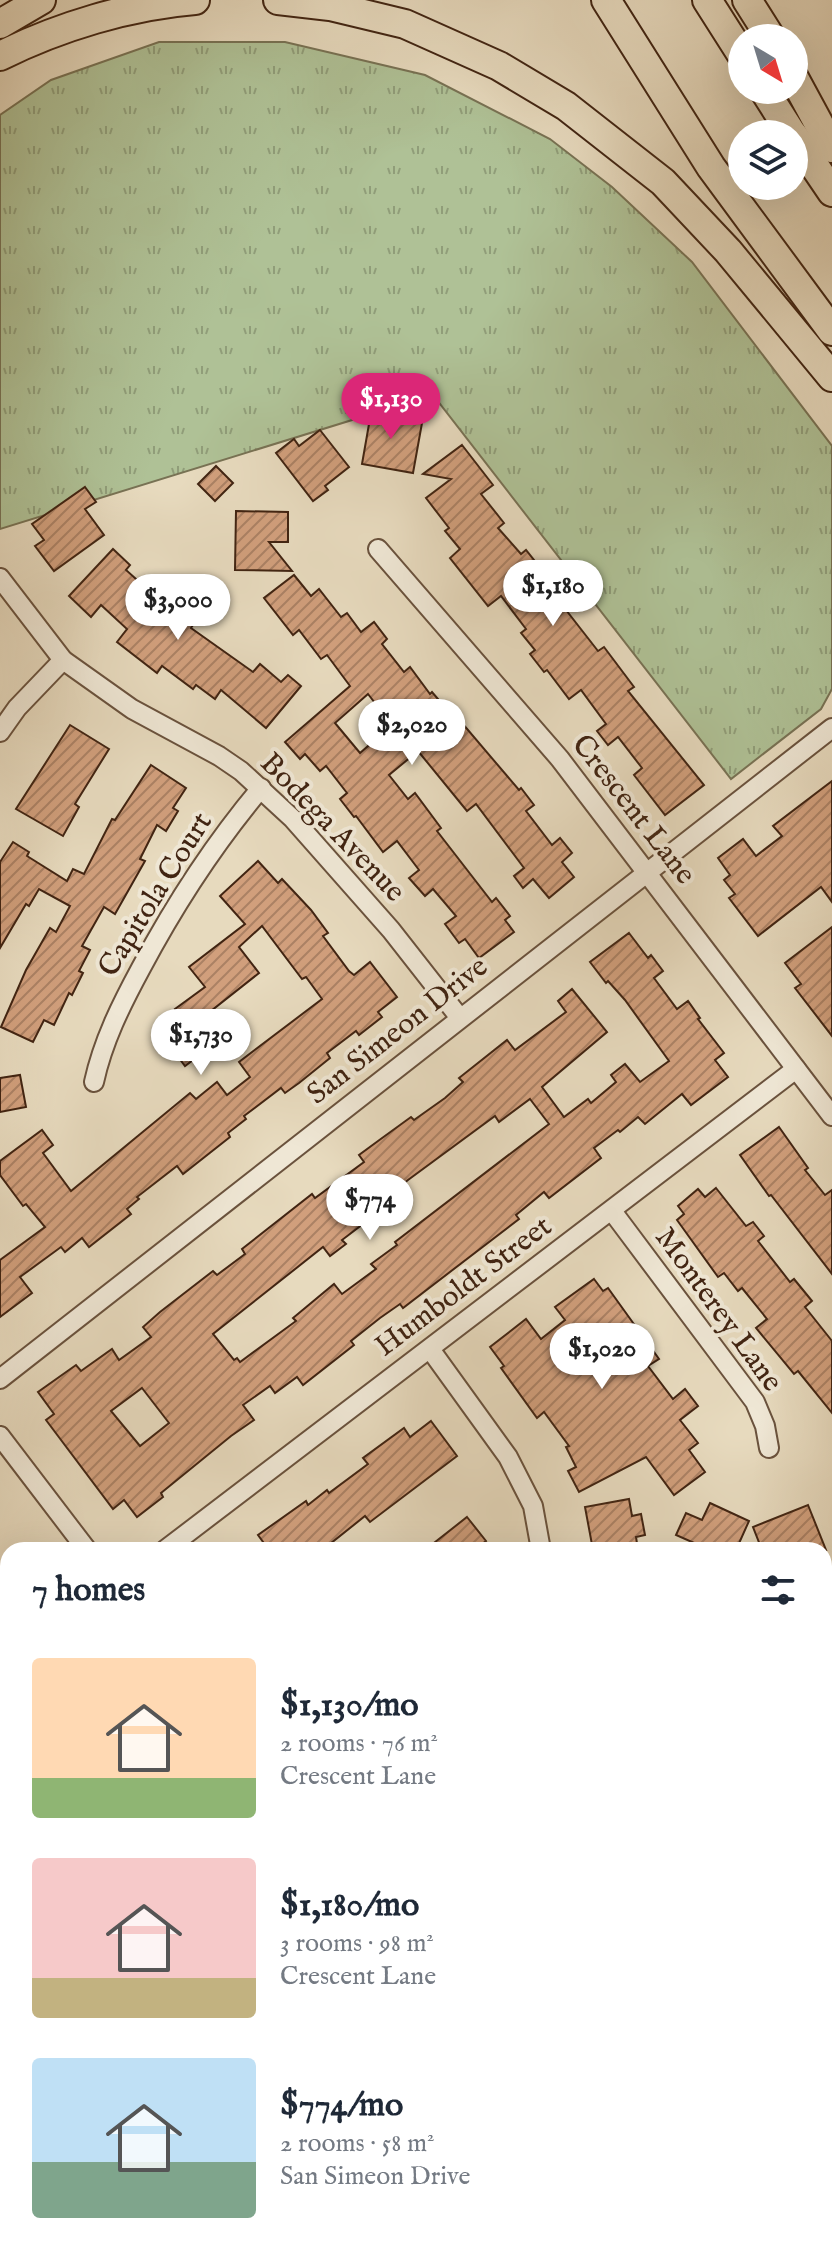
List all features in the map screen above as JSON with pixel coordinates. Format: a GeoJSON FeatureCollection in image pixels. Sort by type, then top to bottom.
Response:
{"type":"FeatureCollection","features":[{"type":"Feature","properties":{"kind":"highway"},"geometry":{"type":"LineString","coordinates":[[0,24],[41,0]]}},
{"type":"Feature","properties":{"kind":"highway"},"geometry":{"type":"LineString","coordinates":[[0,56],[37,37],[121,13],[195,0]]}},
{"type":"Feature","properties":{"kind":"highway"},"geometry":{"type":"LineString","coordinates":[[278,0],[330,6],[405,24],[499,66],[566,106],[663,182],[728,251],[832,377]]}},
{"type":"Feature","properties":{"kind":"highway"},"geometry":{"type":"LineString","coordinates":[[606,0],[711,167],[832,331]]}},
{"type":"Feature","properties":{"kind":"highway"},"geometry":{"type":"LineString","coordinates":[[707,0],[728,33]]}},
{"type":"Feature","properties":{"kind":"highway"},"geometry":{"type":"LineString","coordinates":[[747,0],[762,24]]}},
{"type":"Feature","properties":{"kind":"highway"},"geometry":{"type":"LineString","coordinates":[[808,104],[832,148]]}},
{"type":"Feature","properties":{"kind":"highway"},"geometry":{"type":"LineString","coordinates":[[808,157],[832,192]]}},
{"type":"Feature","properties":{"kind":"street","name":"Crescent Lane"},"geometry":{"type":"LineString","coordinates":[[378,549],[560,759],[832,1116]]}},
{"type":"Feature","properties":{"kind":"street","name":"Bodega Avenue"},"geometry":{"type":"LineString","coordinates":[[0,578],[63,660],[132,709],[219,756],[261,788],[337,866],[460,1018]]}},
{"type":"Feature","properties":{"kind":"street"},"geometry":{"type":"LineString","coordinates":[[0,732],[17,708],[63,660]]}},
{"type":"Feature","properties":{"kind":"street","name":"San Simeon Drive"},"geometry":{"type":"LineString","coordinates":[[0,1379],[832,728]]}},
{"type":"Feature","properties":{"kind":"street","name":"Capitola Court"},"geometry":{"type":"LineString","coordinates":[[94,1082],[100,1054],[121,1005],[158,936],[228,828],[261,788]]}},
{"type":"Feature","properties":{"kind":"street","name":"Humboldt Street"},"geometry":{"type":"LineString","coordinates":[[176,1542],[796,1069]]}},
{"type":"Feature","properties":{"kind":"street","name":"Monterey Lane"},"geometry":{"type":"LineString","coordinates":[[612,1211],[755,1402],[765,1426],[769,1448]]}},
{"type":"Feature","properties":{"kind":"street"},"geometry":{"type":"LineString","coordinates":[[430,1349],[508,1457],[533,1506],[540,1542]]}},
{"type":"Feature","properties":{"kind":"street"},"geometry":{"type":"LineString","coordinates":[[0,1436],[81,1542]]}},
{"type":"Feature","properties":{"kind":"green space"},"geometry":{"type":"Polygon","coordinates":[[[159,42],[285,42],[425,75],[550,139],[612,187],[692,262],[832,446],[832,689],[821,709],[731,779],[433,395],[0,529],[0,115],[51,80],[159,42]]]}},
{"type":"Feature","properties":{"kind":"building"},"geometry":{"type":"Polygon","coordinates":[[[372,407],[401,412],[399,419],[422,423],[413,473],[362,464],[372,407]]]}},
{"type":"Feature","properties":{"kind":"building"},"geometry":{"type":"Polygon","coordinates":[[[320,430],[349,467],[325,486],[328,490],[313,501],[276,453],[294,439],[299,446],[320,430]]]}},
{"type":"Feature","properties":{"kind":"building"},"geometry":{"type":"Polygon","coordinates":[[[462,445],[493,485],[481,494],[504,523],[498,528],[521,554],[526,550],[557,589],[552,592],[598,651],[604,647],[634,687],[628,691],[704,785],[665,815],[634,775],[642,768],[618,737],[608,745],[597,731],[606,724],[581,690],[569,699],[530,654],[535,650],[521,633],[526,629],[501,596],[488,606],[450,558],[460,549],[445,531],[449,528],[426,498],[451,479],[423,474],[462,445]]]}},
{"type":"Feature","properties":{"kind":"building"},"geometry":{"type":"Polygon","coordinates":[[[216,466],[233,483],[215,501],[198,484],[216,466]]]}},
{"type":"Feature","properties":{"kind":"building"},"geometry":{"type":"Polygon","coordinates":[[[85,487],[96,502],[85,509],[104,535],[54,571],[35,546],[44,540],[32,524],[85,487]]]}},
{"type":"Feature","properties":{"kind":"building"},"geometry":{"type":"Polygon","coordinates":[[[236,511],[288,512],[288,542],[269,542],[292,571],[235,570],[236,511]]]}},
{"type":"Feature","properties":{"kind":"building"},"geometry":{"type":"Polygon","coordinates":[[[113,549],[130,565],[126,570],[146,588],[144,590],[170,609],[175,603],[197,619],[191,628],[253,672],[260,664],[281,682],[288,675],[301,686],[266,728],[221,690],[215,699],[196,685],[193,689],[162,666],[157,673],[117,642],[127,629],[101,605],[91,617],[69,596],[113,549]]]}},
{"type":"Feature","properties":{"kind":"building"},"geometry":{"type":"Polygon","coordinates":[[[294,575],[311,596],[319,589],[341,617],[347,613],[361,632],[374,622],[387,639],[382,644],[404,672],[410,667],[430,694],[432,692],[449,712],[451,710],[519,790],[521,788],[534,805],[526,811],[552,845],[560,838],[572,853],[562,862],[574,877],[549,898],[533,879],[523,888],[514,876],[524,868],[476,804],[467,811],[418,751],[389,775],[408,799],[415,793],[441,828],[437,831],[492,902],[496,898],[510,916],[505,920],[514,932],[479,958],[465,939],[459,943],[445,924],[456,916],[433,889],[425,896],[409,878],[419,870],[397,841],[383,852],[340,799],[347,793],[326,766],[320,771],[305,754],[300,759],[285,742],[350,686],[327,655],[321,659],[299,630],[293,635],[264,598],[294,575]],[[368,694],[335,723],[360,753],[392,725],[368,694]]]}},
{"type":"Feature","properties":{"kind":"building"},"geometry":{"type":"Polygon","coordinates":[[[70,725],[109,749],[75,804],[79,807],[63,836],[16,809],[70,725]]]}},
{"type":"Feature","properties":{"kind":"building"},"geometry":{"type":"Polygon","coordinates":[[[151,765],[186,788],[173,808],[178,811],[166,831],[157,825],[140,859],[145,861],[115,914],[104,907],[82,946],[90,950],[79,971],[83,973],[72,995],[69,993],[54,1025],[44,1020],[33,1042],[1,1027],[26,970],[50,928],[56,932],[70,906],[39,889],[29,906],[26,904],[0,948],[0,862],[13,842],[29,852],[27,856],[67,881],[73,869],[84,874],[112,819],[115,820],[151,765]]]}},
{"type":"Feature","properties":{"kind":"building"},"geometry":{"type":"Polygon","coordinates":[[[832,781],[832,902],[821,887],[758,936],[729,898],[735,894],[724,880],[730,875],[718,858],[743,839],[756,856],[782,836],[773,826],[832,781]]]}},
{"type":"Feature","properties":{"kind":"building"},"geometry":{"type":"Polygon","coordinates":[[[258,861],[278,883],[282,879],[311,910],[328,933],[323,936],[349,971],[354,975],[370,962],[397,997],[378,1012],[382,1017],[359,1035],[356,1031],[327,1053],[330,1058],[299,1083],[285,1093],[281,1088],[244,1116],[246,1119],[228,1133],[230,1137],[183,1174],[177,1166],[137,1197],[139,1199],[127,1209],[131,1214],[89,1247],[82,1238],[65,1252],[61,1247],[20,1277],[32,1293],[0,1317],[0,1260],[45,1227],[26,1204],[23,1206],[0,1175],[0,1161],[42,1130],[53,1145],[43,1153],[71,1191],[190,1093],[196,1099],[217,1082],[227,1095],[250,1077],[239,1062],[322,999],[306,977],[302,979],[262,926],[239,947],[259,973],[206,1015],[223,1037],[185,1066],[159,1031],[179,1015],[175,1009],[205,987],[189,967],[245,924],[220,896],[258,861]]]}},
{"type":"Feature","properties":{"kind":"building"},"geometry":{"type":"Polygon","coordinates":[[[832,927],[832,1036],[795,988],[801,984],[785,963],[832,927]]]}},
{"type":"Feature","properties":{"kind":"building"},"geometry":{"type":"Polygon","coordinates":[[[629,933],[648,958],[651,955],[663,971],[654,978],[677,1009],[688,1001],[700,1018],[724,1053],[715,1060],[728,1077],[691,1105],[682,1094],[645,1124],[638,1117],[620,1132],[618,1130],[594,1148],[601,1158],[549,1198],[544,1192],[516,1215],[519,1219],[403,1308],[400,1304],[380,1318],[351,1341],[354,1345],[303,1385],[297,1377],[275,1393],[270,1386],[243,1405],[254,1420],[161,1493],[163,1497],[137,1517],[124,1500],[113,1509],[46,1420],[54,1414],[38,1392],[76,1365],[81,1371],[112,1349],[119,1360],[151,1337],[143,1327],[160,1312],[213,1271],[217,1275],[245,1254],[242,1249],[312,1194],[315,1198],[364,1162],[359,1155],[411,1117],[414,1120],[445,1098],[463,1082],[459,1078],[507,1040],[515,1050],[566,1012],[558,1001],[572,989],[607,1032],[542,1087],[564,1117],[588,1099],[591,1103],[616,1082],[611,1075],[625,1064],[640,1082],[669,1061],[625,1000],[608,981],[606,983],[590,962],[629,933]],[[530,1099],[499,1122],[495,1116],[408,1180],[360,1219],[363,1224],[342,1240],[346,1244],[330,1256],[323,1247],[213,1334],[234,1360],[237,1358],[240,1362],[296,1321],[293,1318],[334,1284],[342,1294],[376,1269],[371,1264],[397,1245],[395,1242],[549,1124],[530,1099]],[[142,1388],[111,1411],[140,1446],[169,1423],[142,1388]]]}},
{"type":"Feature","properties":{"kind":"building"},"geometry":{"type":"Polygon","coordinates":[[[20,1075],[26,1107],[0,1112],[0,1078],[20,1075]]]}},
{"type":"Feature","properties":{"kind":"building"},"geometry":{"type":"Polygon","coordinates":[[[779,1127],[808,1168],[805,1170],[825,1195],[832,1190],[832,1274],[740,1155],[779,1127]]]}},
{"type":"Feature","properties":{"kind":"building"},"geometry":{"type":"Polygon","coordinates":[[[716,1188],[746,1226],[753,1222],[764,1236],[758,1241],[790,1282],[794,1279],[812,1301],[805,1307],[832,1341],[832,1413],[798,1371],[794,1374],[756,1328],[767,1319],[742,1288],[738,1291],[724,1273],[718,1277],[677,1220],[684,1214],[678,1206],[698,1189],[705,1197],[716,1188]]]}},
{"type":"Feature","properties":{"kind":"building"},"geometry":{"type":"Polygon","coordinates":[[[594,1279],[603,1291],[608,1288],[659,1359],[648,1366],[673,1399],[685,1389],[698,1406],[680,1420],[698,1443],[689,1450],[705,1472],[674,1495],[646,1457],[579,1492],[568,1471],[576,1467],[566,1447],[569,1446],[544,1412],[537,1418],[501,1368],[504,1366],[490,1347],[526,1319],[541,1339],[565,1320],[555,1307],[594,1279]]]}},
{"type":"Feature","properties":{"kind":"building"},"geometry":{"type":"Polygon","coordinates":[[[431,1421],[457,1456],[370,1522],[365,1516],[332,1542],[263,1542],[258,1535],[306,1501],[308,1505],[327,1490],[329,1493],[368,1464],[363,1458],[404,1428],[410,1437],[431,1421]]]}},
{"type":"Feature","properties":{"kind":"building"},"geometry":{"type":"Polygon","coordinates":[[[629,1499],[632,1516],[641,1514],[645,1535],[636,1537],[637,1542],[592,1542],[585,1507],[629,1499]]]}},
{"type":"Feature","properties":{"kind":"building"},"geometry":{"type":"Polygon","coordinates":[[[710,1503],[749,1521],[740,1542],[692,1542],[676,1535],[686,1513],[702,1520],[710,1503]]]}},
{"type":"Feature","properties":{"kind":"building"},"geometry":{"type":"Polygon","coordinates":[[[808,1505],[823,1542],[759,1542],[753,1527],[808,1505]]]}},
{"type":"Feature","properties":{"kind":"building"},"geometry":{"type":"Polygon","coordinates":[[[467,1517],[486,1541],[485,1542],[435,1542],[467,1517]]]}}]}
